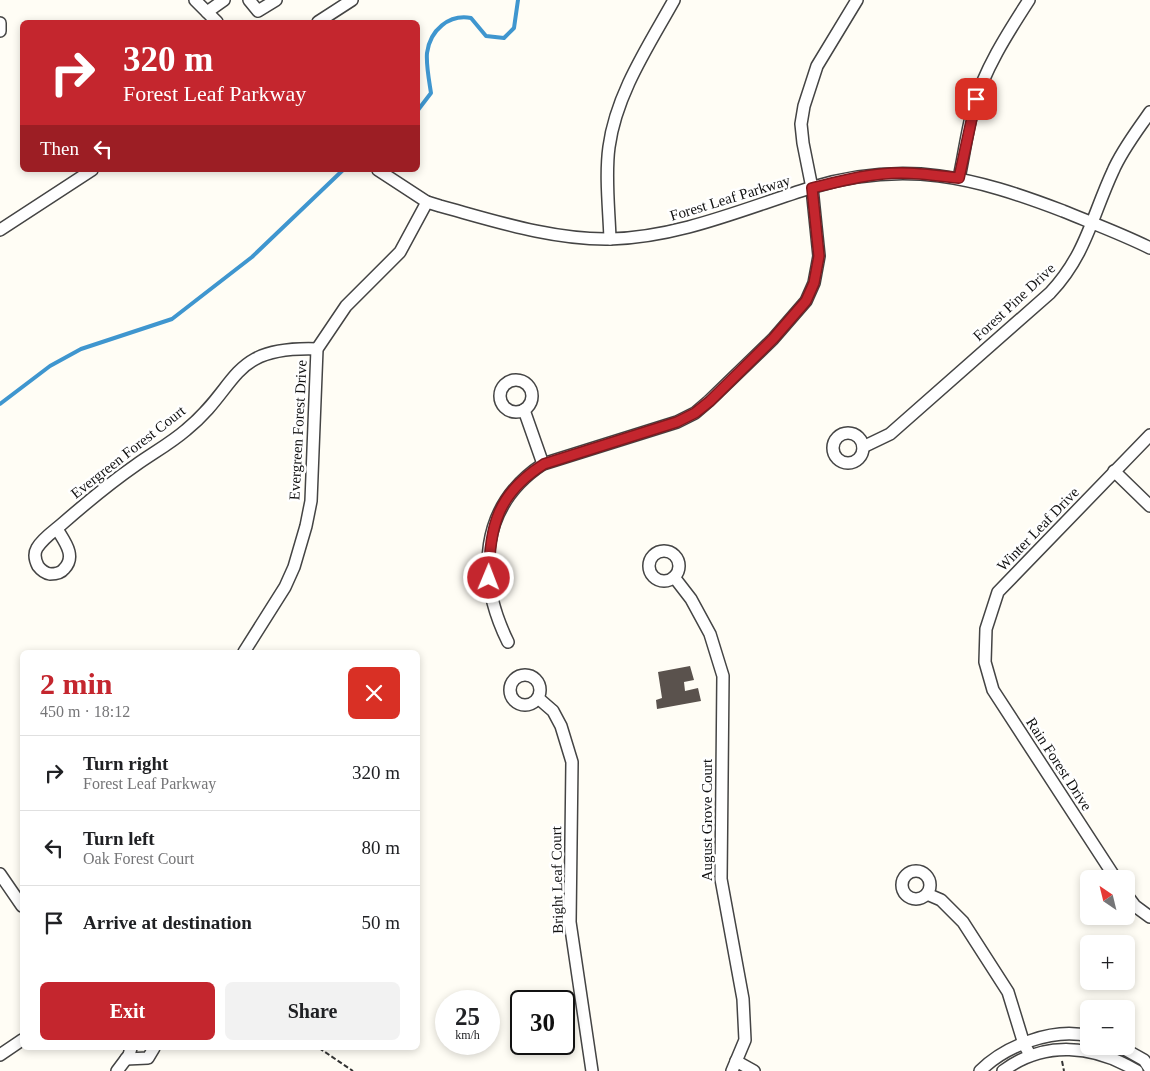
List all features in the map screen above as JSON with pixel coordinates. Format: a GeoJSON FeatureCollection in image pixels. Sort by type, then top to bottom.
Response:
{"type":"FeatureCollection","features":[{"type":"Feature","properties":{"kind":"street"},"geometry":{"type":"LineString","coordinates":[[195,0],[215,20]]}},
{"type":"Feature","properties":{"kind":"street"},"geometry":{"type":"LineString","coordinates":[[207,12],[224,0]]}},
{"type":"Feature","properties":{"kind":"street"},"geometry":{"type":"LineString","coordinates":[[249,0],[258,11],[276,0]]}},
{"type":"Feature","properties":{"kind":"street"},"geometry":{"type":"LineString","coordinates":[[321,20],[352,0]]}},
{"type":"Feature","properties":{"kind":"street"},"geometry":{"type":"LineString","coordinates":[[610,239],[609,146],[621,102],[674,0]]}},
{"type":"Feature","properties":{"kind":"street"},"geometry":{"type":"LineString","coordinates":[[508,642],[498,621],[492,600],[489,578],[491,536],[499,509],[526,476],[544,464],[677,422],[695,413],[773,339],[806,301],[817,271],[819,256],[812,188],[801,124],[804,106],[817,66],[857,0]]}},
{"type":"Feature","properties":{"kind":"street"},"geometry":{"type":"LineString","coordinates":[[959,178],[973,110],[980,88],[997,52],[1029,0]]}},
{"type":"Feature","properties":{"kind":"street"},"geometry":{"type":"LineString","coordinates":[[0,23],[0,31]]}},
{"type":"Feature","properties":{"kind":"street","name":"Forest Pine Drive"},"geometry":{"type":"LineString","coordinates":[[863,448],[890,434],[1050,293],[1066,276],[1079,255],[1113,170],[1150,112]]}},
{"type":"Feature","properties":{"kind":"street"},"geometry":{"type":"LineString","coordinates":[[0,230],[89,172]]}},
{"type":"Feature","properties":{"kind":"street","name":"Forest Leaf Parkway"},"geometry":{"type":"LineString","coordinates":[[381,172],[427,202],[530,229],[580,238],[610,239],[666,234],[846,179],[883,174],[959,178],[1009,190],[1150,248]]}},
{"type":"Feature","properties":{"kind":"street","name":"Evergreen Forest Drive"},"geometry":{"type":"LineString","coordinates":[[245,650],[285,587],[294,567],[306,526],[311,501],[317,349],[346,306],[400,252],[427,202]]}},
{"type":"Feature","properties":{"kind":"street","name":"Evergreen Forest Court"},"geometry":{"type":"LineString","coordinates":[[57,529],[111,483],[188,429],[248,362],[280,350],[317,349]]}},
{"type":"Feature","properties":{"kind":"street"},"geometry":{"type":"LineString","coordinates":[[524,410],[544,464]]}},
{"type":"Feature","properties":{"kind":"street","name":"Winter Leaf Drive"},"geometry":{"type":"LineString","coordinates":[[985,662],[986,629],[998,592],[1150,435]]}},
{"type":"Feature","properties":{"kind":"street"},"geometry":{"type":"LineString","coordinates":[[1114,471],[1150,506]]}},
{"type":"Feature","properties":{"kind":"street","name":"August Grove Court"},"geometry":{"type":"LineString","coordinates":[[674,577],[691,599],[710,634],[723,676],[721,879],[743,999],[745,1040],[734,1066]]}},
{"type":"Feature","properties":{"kind":"street","name":"Rain Forest Drive"},"geometry":{"type":"LineString","coordinates":[[985,662],[993,690],[1110,870]]}},
{"type":"Feature","properties":{"kind":"street","name":"Bright Leaf Court"},"geometry":{"type":"LineString","coordinates":[[538,698],[553,711],[561,726],[572,762],[570,922],[592,1071]]}},
{"type":"Feature","properties":{"kind":"street"},"geometry":{"type":"LineString","coordinates":[[0,874],[20,903]]}},
{"type":"Feature","properties":{"kind":"street"},"geometry":{"type":"LineString","coordinates":[[927,894],[941,900],[964,922],[1008,992],[1024,1044],[1030,1055]]}},
{"type":"Feature","properties":{"kind":"street"},"geometry":{"type":"LineString","coordinates":[[1135,907],[1150,917]]}},
{"type":"Feature","properties":{"kind":"street"},"geometry":{"type":"LineString","coordinates":[[980,1071],[1006,1053],[1024,1044],[1063,1034],[1080,1035]]}},
{"type":"Feature","properties":{"kind":"street"},"geometry":{"type":"LineString","coordinates":[[0,1055],[20,1041]]}},
{"type":"Feature","properties":{"kind":"street"},"geometry":{"type":"LineString","coordinates":[[1003,1071],[1030,1055],[1051,1049],[1072,1049],[1109,1058],[1137,1071]]}},
{"type":"Feature","properties":{"kind":"street"},"geometry":{"type":"LineString","coordinates":[[117,1071],[130,1050]]}},
{"type":"Feature","properties":{"kind":"street"},"geometry":{"type":"LineString","coordinates":[[126,1059],[148,1058],[153,1050]]}},
{"type":"Feature","properties":{"kind":"street"},"geometry":{"type":"LineString","coordinates":[[1135,1055],[1144,1060],[1150,1069]]}},
{"type":"Feature","properties":{"kind":"street"},"geometry":{"type":"LineString","coordinates":[[734,1066],[754,1071]]}},
{"type":"Feature","properties":{"kind":"path"},"geometry":{"type":"LineString","coordinates":[[322,1050],[353,1071]]}},
{"type":"Feature","properties":{"kind":"path"},"geometry":{"type":"LineString","coordinates":[[1062,1059],[1064,1071]]}},
{"type":"Feature","properties":{"kind":"building"},"geometry":{"type":"Polygon","coordinates":[[[690,666],[694,680],[684,682],[685,691],[698,688],[701,701],[657,709],[656,700],[662,698],[658,672],[690,666]]]}},
{"type":"Feature","properties":{"kind":"waterway"},"geometry":{"type":"LineString","coordinates":[[420,107],[431,93],[427,53],[436,31],[448,21],[463,17],[471,18],[486,36],[504,38],[514,28],[518,0]]}},
{"type":"Feature","properties":{"kind":"waterway"},"geometry":{"type":"LineString","coordinates":[[0,404],[50,366],[81,349],[172,319],[252,257],[341,172]]}},
{"type":"Feature","properties":{"kind":"route"},"geometry":{"type":"LineString","coordinates":[[489,578],[491,536],[499,509],[512,490],[526,476],[544,464],[677,422],[695,413],[710,401],[773,339],[806,301],[814,283],[819,256],[812,188],[846,179],[883,174],[900,173],[959,178],[976,99]]}}]}
